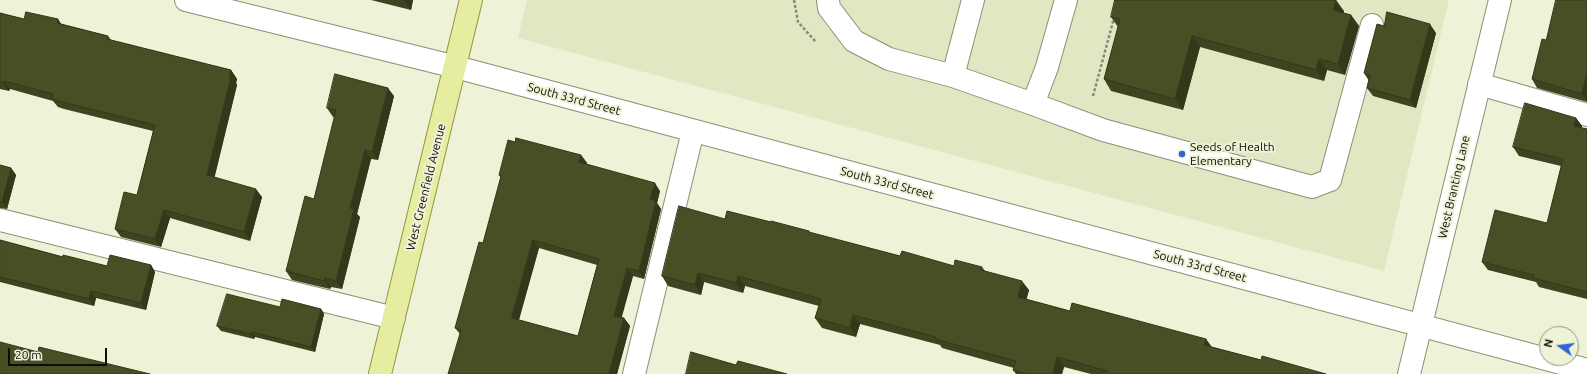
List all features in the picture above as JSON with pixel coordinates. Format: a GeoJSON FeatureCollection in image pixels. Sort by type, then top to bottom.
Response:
{"type":"FeatureCollection","features":[{"type":"Feature","properties":{"kind":"main road","name":"West Greenfield Avenue"},"geometry":{"type":"LineString","coordinates":[[380,374],[456,67],[471,0]]}},
{"type":"Feature","properties":{"kind":"street","name":"South 33rd Street"},"geometry":{"type":"LineString","coordinates":[[186,0],[229,5],[692,131],[1587,370]]}},
{"type":"Feature","properties":{"kind":"street"},"geometry":{"type":"LineString","coordinates":[[828,0],[829,8],[854,42],[890,59],[953,76],[1103,130],[1312,187],[1330,180],[1372,25]]}},
{"type":"Feature","properties":{"kind":"street"},"geometry":{"type":"LineString","coordinates":[[953,76],[973,0]]}},
{"type":"Feature","properties":{"kind":"street"},"geometry":{"type":"LineString","coordinates":[[1034,104],[1047,67],[1066,0]]}},
{"type":"Feature","properties":{"kind":"street","name":"West Branting Lane"},"geometry":{"type":"LineString","coordinates":[[1409,374],[1500,0]]}},
{"type":"Feature","properties":{"kind":"street"},"geometry":{"type":"LineString","coordinates":[[1479,84],[1587,115]]}},
{"type":"Feature","properties":{"kind":"street"},"geometry":{"type":"LineString","coordinates":[[634,374],[692,131]]}},
{"type":"Feature","properties":{"kind":"street"},"geometry":{"type":"LineString","coordinates":[[0,220],[394,318]]}},
{"type":"Feature","properties":{"kind":"path"},"geometry":{"type":"LineString","coordinates":[[1091,103],[1115,15]]}},
{"type":"Feature","properties":{"kind":"shaded area","name":"Seeds of Health Elementary"},"geometry":{"type":"Polygon","coordinates":[[[527,0],[1449,0],[1384,271],[518,38],[527,0]]]}},
{"type":"Feature","properties":{"kind":"building"},"geometry":{"type":"Polygon","coordinates":[[[1115,0],[1336,0],[1333,10],[1351,15],[1338,64],[1319,59],[1316,70],[1192,36],[1175,99],[1104,79],[1120,19],[1111,17],[1115,0]]]}},
{"type":"Feature","properties":{"kind":"building"},"geometry":{"type":"Polygon","coordinates":[[[1556,0],[1587,0],[1587,73],[1582,94],[1532,79],[1542,39],[1546,40],[1556,0]]]}},
{"type":"Feature","properties":{"kind":"building"},"geometry":{"type":"Polygon","coordinates":[[[26,12],[58,19],[57,23],[108,36],[107,39],[231,70],[229,76],[231,77],[207,175],[256,189],[244,232],[164,210],[155,239],[115,229],[124,192],[137,195],[155,125],[58,101],[52,98],[53,94],[4,81],[3,83],[0,82],[0,13],[24,19],[26,12]]]}},
{"type":"Feature","properties":{"kind":"building"},"geometry":{"type":"Polygon","coordinates":[[[1387,12],[1430,24],[1410,100],[1367,88],[1370,75],[1364,73],[1377,24],[1384,26],[1387,12]]]}},
{"type":"Feature","properties":{"kind":"building"},"geometry":{"type":"Polygon","coordinates":[[[335,74],[388,88],[372,152],[365,150],[350,208],[354,209],[336,281],[325,278],[324,281],[286,271],[305,196],[314,199],[336,110],[327,108],[335,74]]]}},
{"type":"Feature","properties":{"kind":"building"},"geometry":{"type":"Polygon","coordinates":[[[1525,103],[1576,118],[1574,126],[1587,129],[1587,292],[1533,278],[1534,275],[1482,262],[1495,210],[1547,223],[1563,159],[1513,147],[1525,103]]]}},
{"type":"Feature","properties":{"kind":"building"},"geometry":{"type":"Polygon","coordinates":[[[516,138],[581,155],[579,162],[655,183],[650,199],[656,201],[639,271],[627,268],[614,316],[624,318],[609,374],[448,374],[461,330],[455,328],[479,242],[483,243],[501,176],[499,175],[508,140],[515,142],[516,138]],[[533,240],[512,318],[578,336],[599,259],[533,240]]]}},
{"type":"Feature","properties":{"kind":"building"},"geometry":{"type":"Polygon","coordinates":[[[0,165],[11,168],[2,202],[0,202],[0,165]]]}},
{"type":"Feature","properties":{"kind":"building"},"geometry":{"type":"Polygon","coordinates":[[[679,206],[725,219],[727,211],[771,221],[900,256],[902,251],[954,266],[955,260],[982,267],[981,270],[1022,281],[1018,297],[1070,311],[1072,303],[1206,339],[1204,345],[1261,360],[1262,356],[1326,374],[1107,374],[1108,371],[1057,357],[1053,374],[1027,374],[1013,370],[1016,361],[935,339],[936,337],[853,315],[850,328],[815,318],[821,299],[738,276],[736,283],[698,273],[695,285],[662,276],[679,206]]]}},
{"type":"Feature","properties":{"kind":"building"},"geometry":{"type":"Polygon","coordinates":[[[0,240],[63,257],[63,255],[107,266],[110,255],[151,265],[141,303],[91,291],[89,299],[0,277],[0,240]]]}},
{"type":"Feature","properties":{"kind":"building"},"geometry":{"type":"Polygon","coordinates":[[[227,294],[280,307],[282,299],[321,309],[311,347],[252,332],[251,334],[217,326],[227,294]]]}},
{"type":"Feature","properties":{"kind":"building"},"geometry":{"type":"Polygon","coordinates":[[[0,342],[38,352],[39,347],[150,374],[0,374],[0,342]]]}},
{"type":"Feature","properties":{"kind":"building"},"geometry":{"type":"Polygon","coordinates":[[[691,352],[736,365],[738,361],[787,374],[686,374],[691,352]]]}},
{"type":"Feature","properties":{"kind":"place","name":"Seeds of Health Elementary"},"geometry":{"type":"Point","coordinates":[1182,154]}}]}
